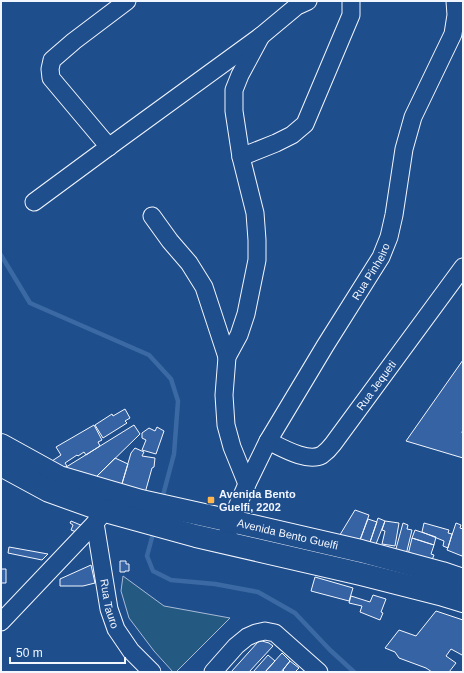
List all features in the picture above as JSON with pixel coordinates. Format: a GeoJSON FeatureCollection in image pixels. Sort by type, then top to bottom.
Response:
{"type":"FeatureCollection","features":[{"type":"Feature","properties":{"kind":"main road","name":"Avenida Bento Guelfi"},"geometry":{"type":"LineString","coordinates":[[1,445],[60,477],[104,509]]}},
{"type":"Feature","properties":{"kind":"main road","name":"Avenida Bento Guelfi"},"geometry":{"type":"LineString","coordinates":[[1,465],[50,491],[104,509],[200,514],[368,553],[463,580]]}},
{"type":"Feature","properties":{"kind":"main road","name":"Avenida Bento Guelfi"},"geometry":{"type":"LineString","coordinates":[[141,511],[196,536],[361,574],[463,601]]}},
{"type":"Feature","properties":{"kind":"street"},"geometry":{"type":"LineString","coordinates":[[109,147],[51,78],[50,69],[52,60],[63,50],[127,1]]}},
{"type":"Feature","properties":{"kind":"street"},"geometry":{"type":"LineString","coordinates":[[34,202],[261,36],[297,6],[308,1]]}},
{"type":"Feature","properties":{"kind":"street"},"geometry":{"type":"LineString","coordinates":[[242,157],[292,135],[305,124],[351,15],[351,1]]}},
{"type":"Feature","properties":{"kind":"street","name":"Rua Pinheiro"},"geometry":{"type":"LineString","coordinates":[[225,543],[231,521],[268,441],[325,346],[382,257],[389,237],[394,215],[404,149],[413,117],[453,34],[456,15],[456,1]]}},
{"type":"Feature","properties":{"kind":"street"},"geometry":{"type":"LineString","coordinates":[[247,484],[232,447],[226,425],[224,395],[228,357],[239,335],[246,314],[257,260],[255,213],[242,157],[234,111],[234,90],[240,75],[261,36]]}},
{"type":"Feature","properties":{"kind":"street"},"geometry":{"type":"LineString","coordinates":[[152,216],[170,241],[189,263],[204,287],[228,357]]}},
{"type":"Feature","properties":{"kind":"street","name":"Rua Jequeti"},"geometry":{"type":"LineString","coordinates":[[268,441],[295,454],[309,458],[323,454],[333,444],[463,267]]}},
{"type":"Feature","properties":{"kind":"street"},"geometry":{"type":"LineString","coordinates":[[2,620],[104,509]]}},
{"type":"Feature","properties":{"kind":"street","name":"Rua Tauro"},"geometry":{"type":"LineString","coordinates":[[104,509],[109,609],[116,629],[131,651],[152,672]]}},
{"type":"Feature","properties":{"kind":"street"},"geometry":{"type":"LineString","coordinates":[[213,672],[236,646],[252,635],[265,631],[275,633],[319,672]]}},
{"type":"Feature","properties":{"kind":"shaded area"},"geometry":{"type":"Polygon","coordinates":[[[123,576],[164,606],[230,618],[176,672],[173,672],[154,651],[129,618],[121,591],[123,576]]]}},
{"type":"Feature","properties":{"kind":"building"},"geometry":{"type":"Polygon","coordinates":[[[463,360],[463,458],[406,441],[463,360]]]}},
{"type":"Feature","properties":{"kind":"building"},"geometry":{"type":"Polygon","coordinates":[[[125,409],[130,418],[125,421],[127,423],[103,438],[95,425],[112,414],[113,416],[125,409]]]}},
{"type":"Feature","properties":{"kind":"building"},"geometry":{"type":"Polygon","coordinates":[[[94,425],[102,440],[98,442],[100,446],[86,455],[84,452],[78,456],[77,455],[65,463],[67,466],[63,469],[49,463],[61,455],[56,447],[94,425]]]}},
{"type":"Feature","properties":{"kind":"building"},"geometry":{"type":"Polygon","coordinates":[[[134,425],[140,434],[94,479],[63,469],[134,425]]]}},
{"type":"Feature","properties":{"kind":"building"},"geometry":{"type":"Polygon","coordinates":[[[157,427],[164,431],[156,454],[142,450],[146,440],[142,438],[142,433],[149,428],[155,431],[157,427]]]}},
{"type":"Feature","properties":{"kind":"building"},"geometry":{"type":"Polygon","coordinates":[[[135,448],[144,452],[142,456],[155,458],[154,467],[152,468],[145,493],[121,487],[131,453],[135,448]]]}},
{"type":"Feature","properties":{"kind":"building"},"geometry":{"type":"Polygon","coordinates":[[[115,458],[128,464],[121,487],[94,479],[115,458]]]}},
{"type":"Feature","properties":{"kind":"building"},"geometry":{"type":"Polygon","coordinates":[[[355,510],[369,515],[359,543],[338,538],[355,510]]]}},
{"type":"Feature","properties":{"kind":"building"},"geometry":{"type":"Polygon","coordinates":[[[378,518],[385,521],[376,544],[368,548],[378,518]]]}},
{"type":"Feature","properties":{"kind":"building"},"geometry":{"type":"Polygon","coordinates":[[[368,519],[377,522],[368,548],[358,545],[368,519]]]}},
{"type":"Feature","properties":{"kind":"building"},"geometry":{"type":"Polygon","coordinates":[[[71,521],[83,526],[79,533],[71,530],[73,525],[70,523],[71,521]]]}},
{"type":"Feature","properties":{"kind":"building"},"geometry":{"type":"Polygon","coordinates":[[[385,521],[399,523],[395,546],[382,544],[385,531],[382,530],[385,521]]]}},
{"type":"Feature","properties":{"kind":"building"},"geometry":{"type":"Polygon","coordinates":[[[403,523],[408,525],[407,529],[412,530],[405,559],[394,556],[403,523]]]}},
{"type":"Feature","properties":{"kind":"building"},"geometry":{"type":"Polygon","coordinates":[[[424,523],[449,530],[448,533],[452,534],[448,548],[443,546],[444,541],[422,532],[424,523]]]}},
{"type":"Feature","properties":{"kind":"building"},"geometry":{"type":"Polygon","coordinates":[[[456,523],[461,525],[460,528],[463,529],[462,556],[447,550],[456,523]]]}},
{"type":"Feature","properties":{"kind":"building"},"geometry":{"type":"Polygon","coordinates":[[[415,530],[436,537],[434,545],[412,538],[415,530]]]}},
{"type":"Feature","properties":{"kind":"building"},"geometry":{"type":"Polygon","coordinates":[[[412,538],[434,545],[431,554],[434,555],[430,565],[407,559],[412,538]]]}},
{"type":"Feature","properties":{"kind":"building"},"geometry":{"type":"Polygon","coordinates":[[[9,547],[48,554],[42,560],[8,553],[9,547]]]}},
{"type":"Feature","properties":{"kind":"building"},"geometry":{"type":"Polygon","coordinates":[[[120,561],[126,561],[126,564],[129,564],[129,571],[120,572],[120,561]]]}},
{"type":"Feature","properties":{"kind":"building"},"geometry":{"type":"Polygon","coordinates":[[[91,565],[95,583],[83,586],[60,586],[60,579],[91,565]]]}},
{"type":"Feature","properties":{"kind":"building"},"geometry":{"type":"Polygon","coordinates":[[[1,569],[6,569],[6,583],[1,583],[1,569]]]}},
{"type":"Feature","properties":{"kind":"building"},"geometry":{"type":"Polygon","coordinates":[[[315,577],[353,588],[349,601],[311,591],[315,577]]]}},
{"type":"Feature","properties":{"kind":"building"},"geometry":{"type":"Polygon","coordinates":[[[373,595],[386,599],[381,612],[383,613],[380,620],[360,612],[362,606],[349,603],[351,596],[370,602],[373,595]]]}},
{"type":"Feature","properties":{"kind":"building"},"geometry":{"type":"Polygon","coordinates":[[[436,611],[463,620],[463,654],[462,655],[451,649],[446,656],[456,663],[449,672],[432,672],[426,668],[399,658],[395,652],[385,648],[399,630],[416,636],[436,611]]]}},
{"type":"Feature","properties":{"kind":"building"},"geometry":{"type":"Polygon","coordinates":[[[262,641],[273,646],[249,672],[231,672],[258,642],[262,641]]]}},
{"type":"Feature","properties":{"kind":"building"},"geometry":{"type":"Polygon","coordinates":[[[282,653],[290,661],[281,672],[265,672],[282,653]]]}},
{"type":"Feature","properties":{"kind":"building"},"geometry":{"type":"Polygon","coordinates":[[[268,655],[275,661],[265,672],[253,672],[268,655]]]}},
{"type":"Feature","properties":{"kind":"building"},"geometry":{"type":"Polygon","coordinates":[[[290,661],[299,668],[295,672],[283,672],[283,670],[290,661]]]}},
{"type":"Feature","properties":{"kind":"waterway"},"geometry":{"type":"LineString","coordinates":[[1,255],[30,303],[149,355],[171,379],[178,401],[174,454],[162,499]]}},
{"type":"Feature","properties":{"kind":"waterway"},"geometry":{"type":"LineString","coordinates":[[154,530],[147,556],[153,571],[171,580],[215,584],[258,592],[295,613],[330,650],[354,672]]}},
{"type":"Feature","properties":{"kind":"place","name":"Avenida Bento Guelfi, 2202"},"geometry":{"type":"Point","coordinates":[211,500]}}]}
